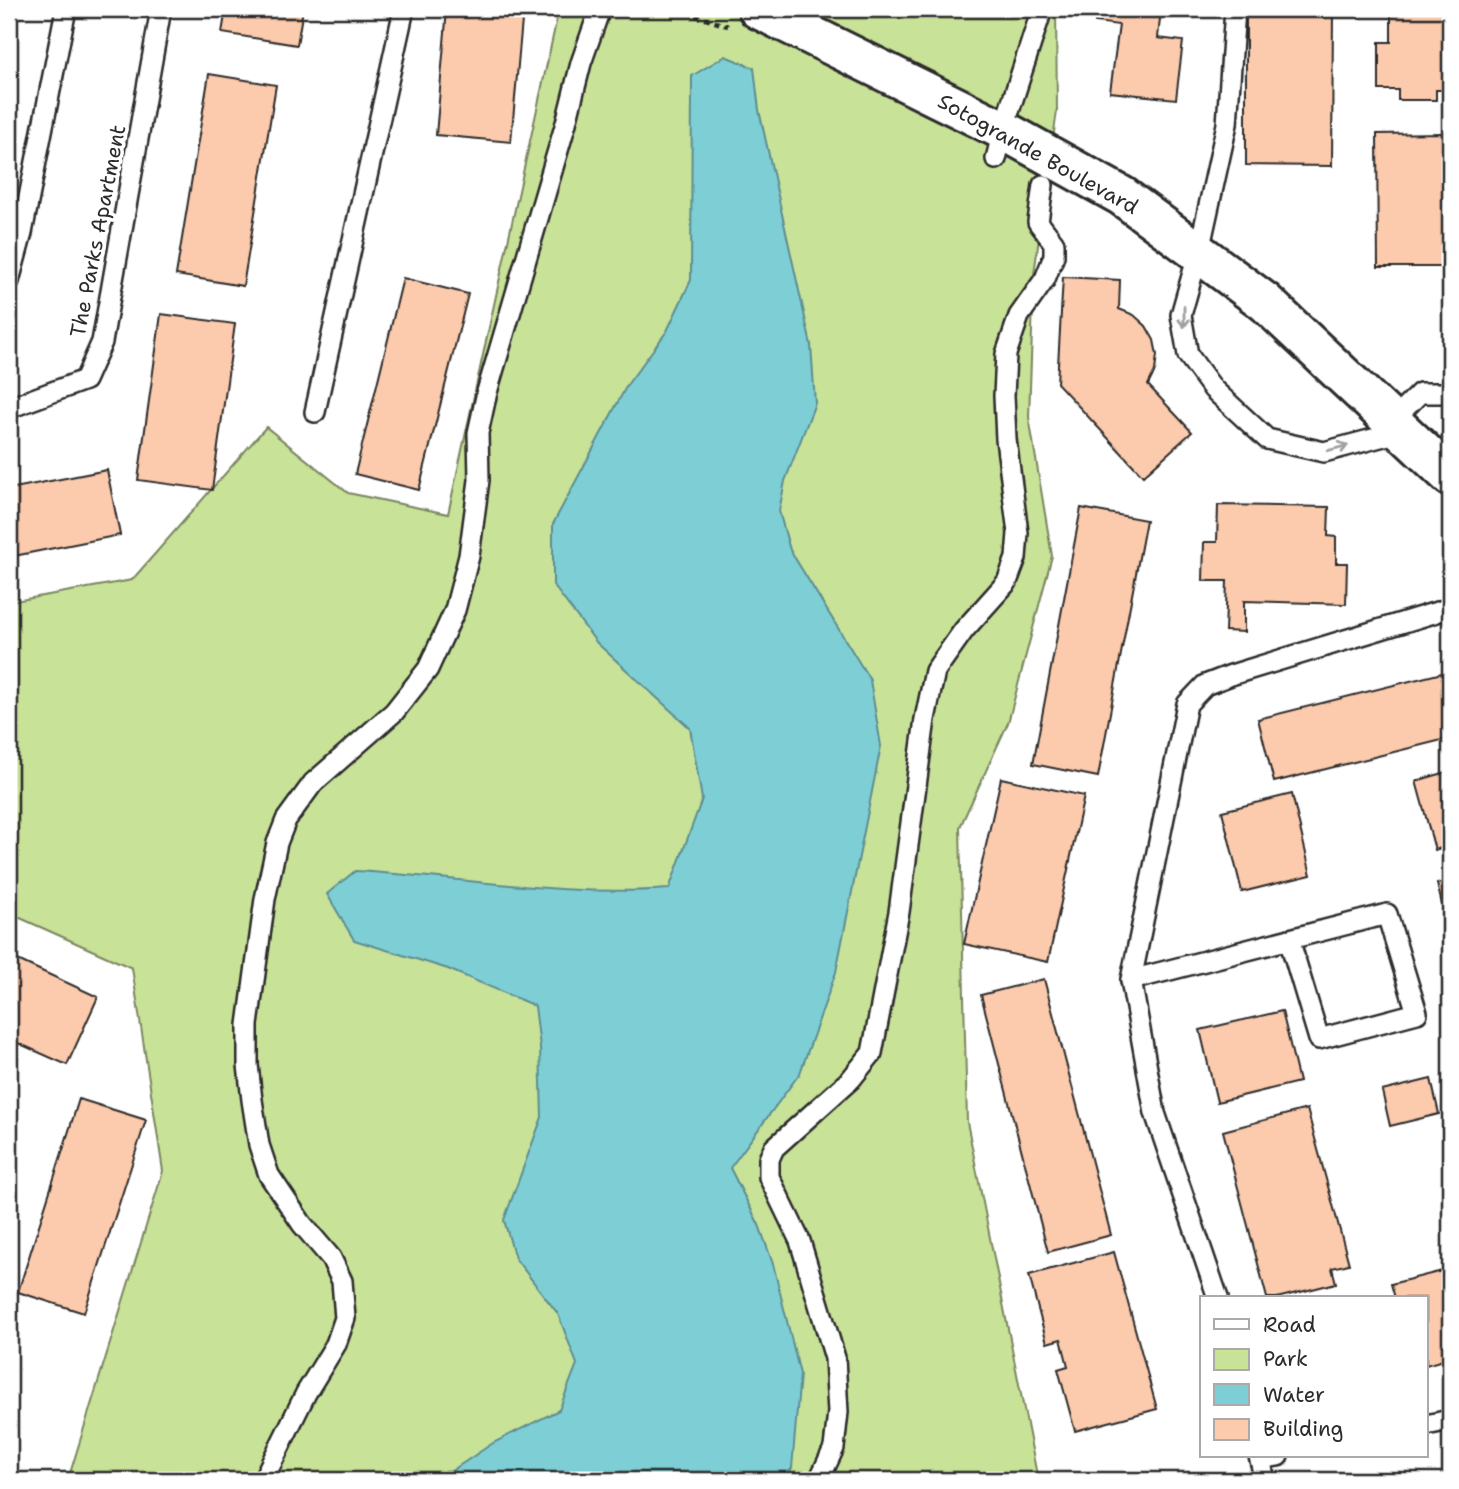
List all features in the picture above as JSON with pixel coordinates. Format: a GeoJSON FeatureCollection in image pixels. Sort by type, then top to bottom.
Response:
{"type":"FeatureCollection","features":[{"type":"Feature","properties":{"kind":"street","name":"Sotogrande Boulevard"},"geometry":{"type":"LineString","coordinates":[[758,9],[848,53],[1000,144],[1122,196],[1265,302],[1450,476]]}},
{"type":"Feature","properties":{"kind":"lane"},"geometry":{"type":"LineString","coordinates":[[9,281],[22,233],[66,9]]}},
{"type":"Feature","properties":{"kind":"lane","name":"The Parks Apartment"},"geometry":{"type":"LineString","coordinates":[[9,408],[85,380],[102,342],[161,9]]}},
{"type":"Feature","properties":{"kind":"lane"},"geometry":{"type":"LineString","coordinates":[[315,412],[404,9]]}},
{"type":"Feature","properties":{"kind":"lane"},"geometry":{"type":"LineString","coordinates":[[263,1480],[306,1393],[336,1343],[345,1318],[342,1281],[331,1258],[302,1224],[268,1175],[259,1145],[254,1111],[248,1065],[248,1025],[265,899],[276,843],[286,820],[313,783],[394,712],[428,669],[455,610],[469,556],[479,480],[478,433],[486,392],[566,123],[581,63],[600,9]]}},
{"type":"Feature","properties":{"kind":"lane"},"geometry":{"type":"LineString","coordinates":[[1000,144],[1042,9]]}},
{"type":"Feature","properties":{"kind":"lane"},"geometry":{"type":"LineString","coordinates":[[1235,9],[1227,124],[1199,251],[1181,315],[1188,355],[1213,389],[1267,439],[1324,452],[1398,426],[1420,393],[1450,393]]}},
{"type":"Feature","properties":{"kind":"lane"},"geometry":{"type":"LineString","coordinates":[[819,1480],[834,1448],[838,1412],[835,1358],[800,1241],[769,1177],[769,1159],[774,1148],[850,1079],[872,1053],[899,912],[925,719],[935,671],[964,630],[1007,582],[1016,558],[1018,533],[1006,439],[1006,354],[1019,316],[1045,279],[1054,256],[1054,243],[1038,222],[1043,185]]}},
{"type":"Feature","properties":{"kind":"lane"},"geometry":{"type":"LineString","coordinates":[[1217,1296],[1155,1113],[1132,980],[1187,704],[1205,685],[1231,675],[1450,608]]}},
{"type":"Feature","properties":{"kind":"lane"},"geometry":{"type":"LineString","coordinates":[[1132,980],[1289,939],[1387,914],[1417,1013],[1319,1039],[1289,939]]}},
{"type":"Feature","properties":{"kind":"lane"},"geometry":{"type":"LineString","coordinates":[[1428,1425],[1450,1420]]}},
{"type":"Feature","properties":{"kind":"lane"},"geometry":{"type":"LineString","coordinates":[[1265,1480],[1266,1458]]}},
{"type":"Feature","properties":{"kind":"path"},"geometry":{"type":"LineString","coordinates":[[688,9],[696,16],[716,22]]}},
{"type":"Feature","properties":{"kind":"green space"},"geometry":{"type":"Polygon","coordinates":[[[559,9],[1056,9],[1057,111],[1034,274],[1029,417],[1052,556],[1008,723],[960,827],[967,1122],[1038,1480],[68,1480],[163,1171],[132,968],[9,913],[9,602],[132,580],[266,427],[348,493],[448,514],[559,9]]]}},
{"type":"Feature","properties":{"kind":"water"},"geometry":{"type":"Polygon","coordinates":[[[725,56],[754,68],[759,110],[811,345],[815,403],[785,481],[779,511],[790,550],[870,680],[881,746],[836,972],[800,1073],[730,1168],[759,1225],[773,1264],[800,1374],[792,1468],[784,1480],[438,1480],[493,1443],[559,1410],[577,1364],[558,1314],[515,1258],[504,1220],[542,1117],[540,1047],[535,1006],[448,969],[354,940],[327,894],[355,871],[551,888],[630,891],[669,889],[702,799],[690,728],[597,643],[553,585],[553,524],[627,385],[667,331],[691,280],[692,76],[725,56]]]}},
{"type":"Feature","properties":{"kind":"building"},"geometry":{"type":"Polygon","coordinates":[[[226,9],[303,9],[297,45],[222,33],[226,9]]]}},
{"type":"Feature","properties":{"kind":"building"},"geometry":{"type":"Polygon","coordinates":[[[447,9],[523,9],[511,142],[436,135],[447,9]]]}},
{"type":"Feature","properties":{"kind":"building"},"geometry":{"type":"Polygon","coordinates":[[[1096,9],[1161,9],[1158,38],[1183,41],[1176,99],[1110,92],[1119,25],[1095,22],[1096,9]]]}},
{"type":"Feature","properties":{"kind":"building"},"geometry":{"type":"Polygon","coordinates":[[[1246,9],[1333,9],[1332,166],[1246,165],[1246,9]]]}},
{"type":"Feature","properties":{"kind":"building"},"geometry":{"type":"Polygon","coordinates":[[[1391,9],[1445,9],[1445,42],[1450,42],[1450,90],[1436,90],[1436,100],[1398,100],[1398,90],[1379,90],[1379,42],[1391,42],[1391,9]]]}},
{"type":"Feature","properties":{"kind":"building"},"geometry":{"type":"Polygon","coordinates":[[[209,74],[276,85],[243,286],[176,275],[209,74]]]}},
{"type":"Feature","properties":{"kind":"building"},"geometry":{"type":"Polygon","coordinates":[[[1443,133],[1445,267],[1378,267],[1377,134],[1443,133]]]}},
{"type":"Feature","properties":{"kind":"building"},"geometry":{"type":"Polygon","coordinates":[[[1063,277],[1120,280],[1119,309],[1134,315],[1146,326],[1154,340],[1157,355],[1155,371],[1148,385],[1192,432],[1143,476],[1057,383],[1063,277]]]}},
{"type":"Feature","properties":{"kind":"building"},"geometry":{"type":"Polygon","coordinates":[[[403,278],[468,294],[419,490],[355,474],[403,278]]]}},
{"type":"Feature","properties":{"kind":"building"},"geometry":{"type":"Polygon","coordinates":[[[1447,308],[1450,308],[1450,370],[1447,370],[1447,308]]]}},
{"type":"Feature","properties":{"kind":"building"},"geometry":{"type":"Polygon","coordinates":[[[161,314],[235,324],[212,490],[138,480],[161,314]]]}},
{"type":"Feature","properties":{"kind":"building"},"geometry":{"type":"Polygon","coordinates":[[[107,470],[120,535],[9,557],[9,489],[107,470]]]}},
{"type":"Feature","properties":{"kind":"building"},"geometry":{"type":"Polygon","coordinates":[[[1218,505],[1329,507],[1328,536],[1336,537],[1336,563],[1347,563],[1346,604],[1244,601],[1244,632],[1225,631],[1227,581],[1203,581],[1204,542],[1217,542],[1218,505]]]}},
{"type":"Feature","properties":{"kind":"building"},"geometry":{"type":"Polygon","coordinates":[[[1081,508],[1146,520],[1098,777],[1033,764],[1081,508]]]}},
{"type":"Feature","properties":{"kind":"building"},"geometry":{"type":"Polygon","coordinates":[[[1450,671],[1450,738],[1274,782],[1258,719],[1450,671]]]}},
{"type":"Feature","properties":{"kind":"building"},"geometry":{"type":"Polygon","coordinates":[[[1450,771],[1450,845],[1435,850],[1416,781],[1450,771]]]}},
{"type":"Feature","properties":{"kind":"building"},"geometry":{"type":"Polygon","coordinates":[[[1001,778],[1084,796],[1048,962],[964,944],[1001,778]]]}},
{"type":"Feature","properties":{"kind":"building"},"geometry":{"type":"Polygon","coordinates":[[[1292,794],[1311,875],[1242,892],[1222,811],[1292,794]]]}},
{"type":"Feature","properties":{"kind":"building"},"geometry":{"type":"Polygon","coordinates":[[[1450,881],[1450,936],[1437,884],[1450,881]]]}},
{"type":"Feature","properties":{"kind":"building"},"geometry":{"type":"Polygon","coordinates":[[[9,956],[98,997],[67,1065],[9,1039],[9,956]]]}},
{"type":"Feature","properties":{"kind":"building"},"geometry":{"type":"Polygon","coordinates":[[[1044,979],[1111,1235],[1048,1252],[981,995],[1044,979]]]}},
{"type":"Feature","properties":{"kind":"building"},"geometry":{"type":"Polygon","coordinates":[[[1282,1011],[1299,1082],[1217,1102],[1200,1030],[1282,1011]]]}},
{"type":"Feature","properties":{"kind":"building"},"geometry":{"type":"Polygon","coordinates":[[[1431,1079],[1439,1114],[1390,1126],[1382,1091],[1431,1079]]]}},
{"type":"Feature","properties":{"kind":"building"},"geometry":{"type":"Polygon","coordinates":[[[79,1099],[146,1120],[84,1313],[18,1292],[79,1099]]]}},
{"type":"Feature","properties":{"kind":"building"},"geometry":{"type":"Polygon","coordinates":[[[1307,1109],[1349,1264],[1332,1268],[1336,1283],[1285,1296],[1266,1296],[1223,1131],[1307,1109]]]}},
{"type":"Feature","properties":{"kind":"building"},"geometry":{"type":"Polygon","coordinates":[[[1114,1252],[1157,1409],[1075,1431],[1058,1369],[1068,1366],[1061,1339],[1047,1343],[1029,1275],[1114,1252]]]}},
{"type":"Feature","properties":{"kind":"building"},"geometry":{"type":"Polygon","coordinates":[[[1450,1269],[1450,1358],[1428,1364],[1428,1296],[1394,1296],[1391,1284],[1450,1269]]]}}]}
